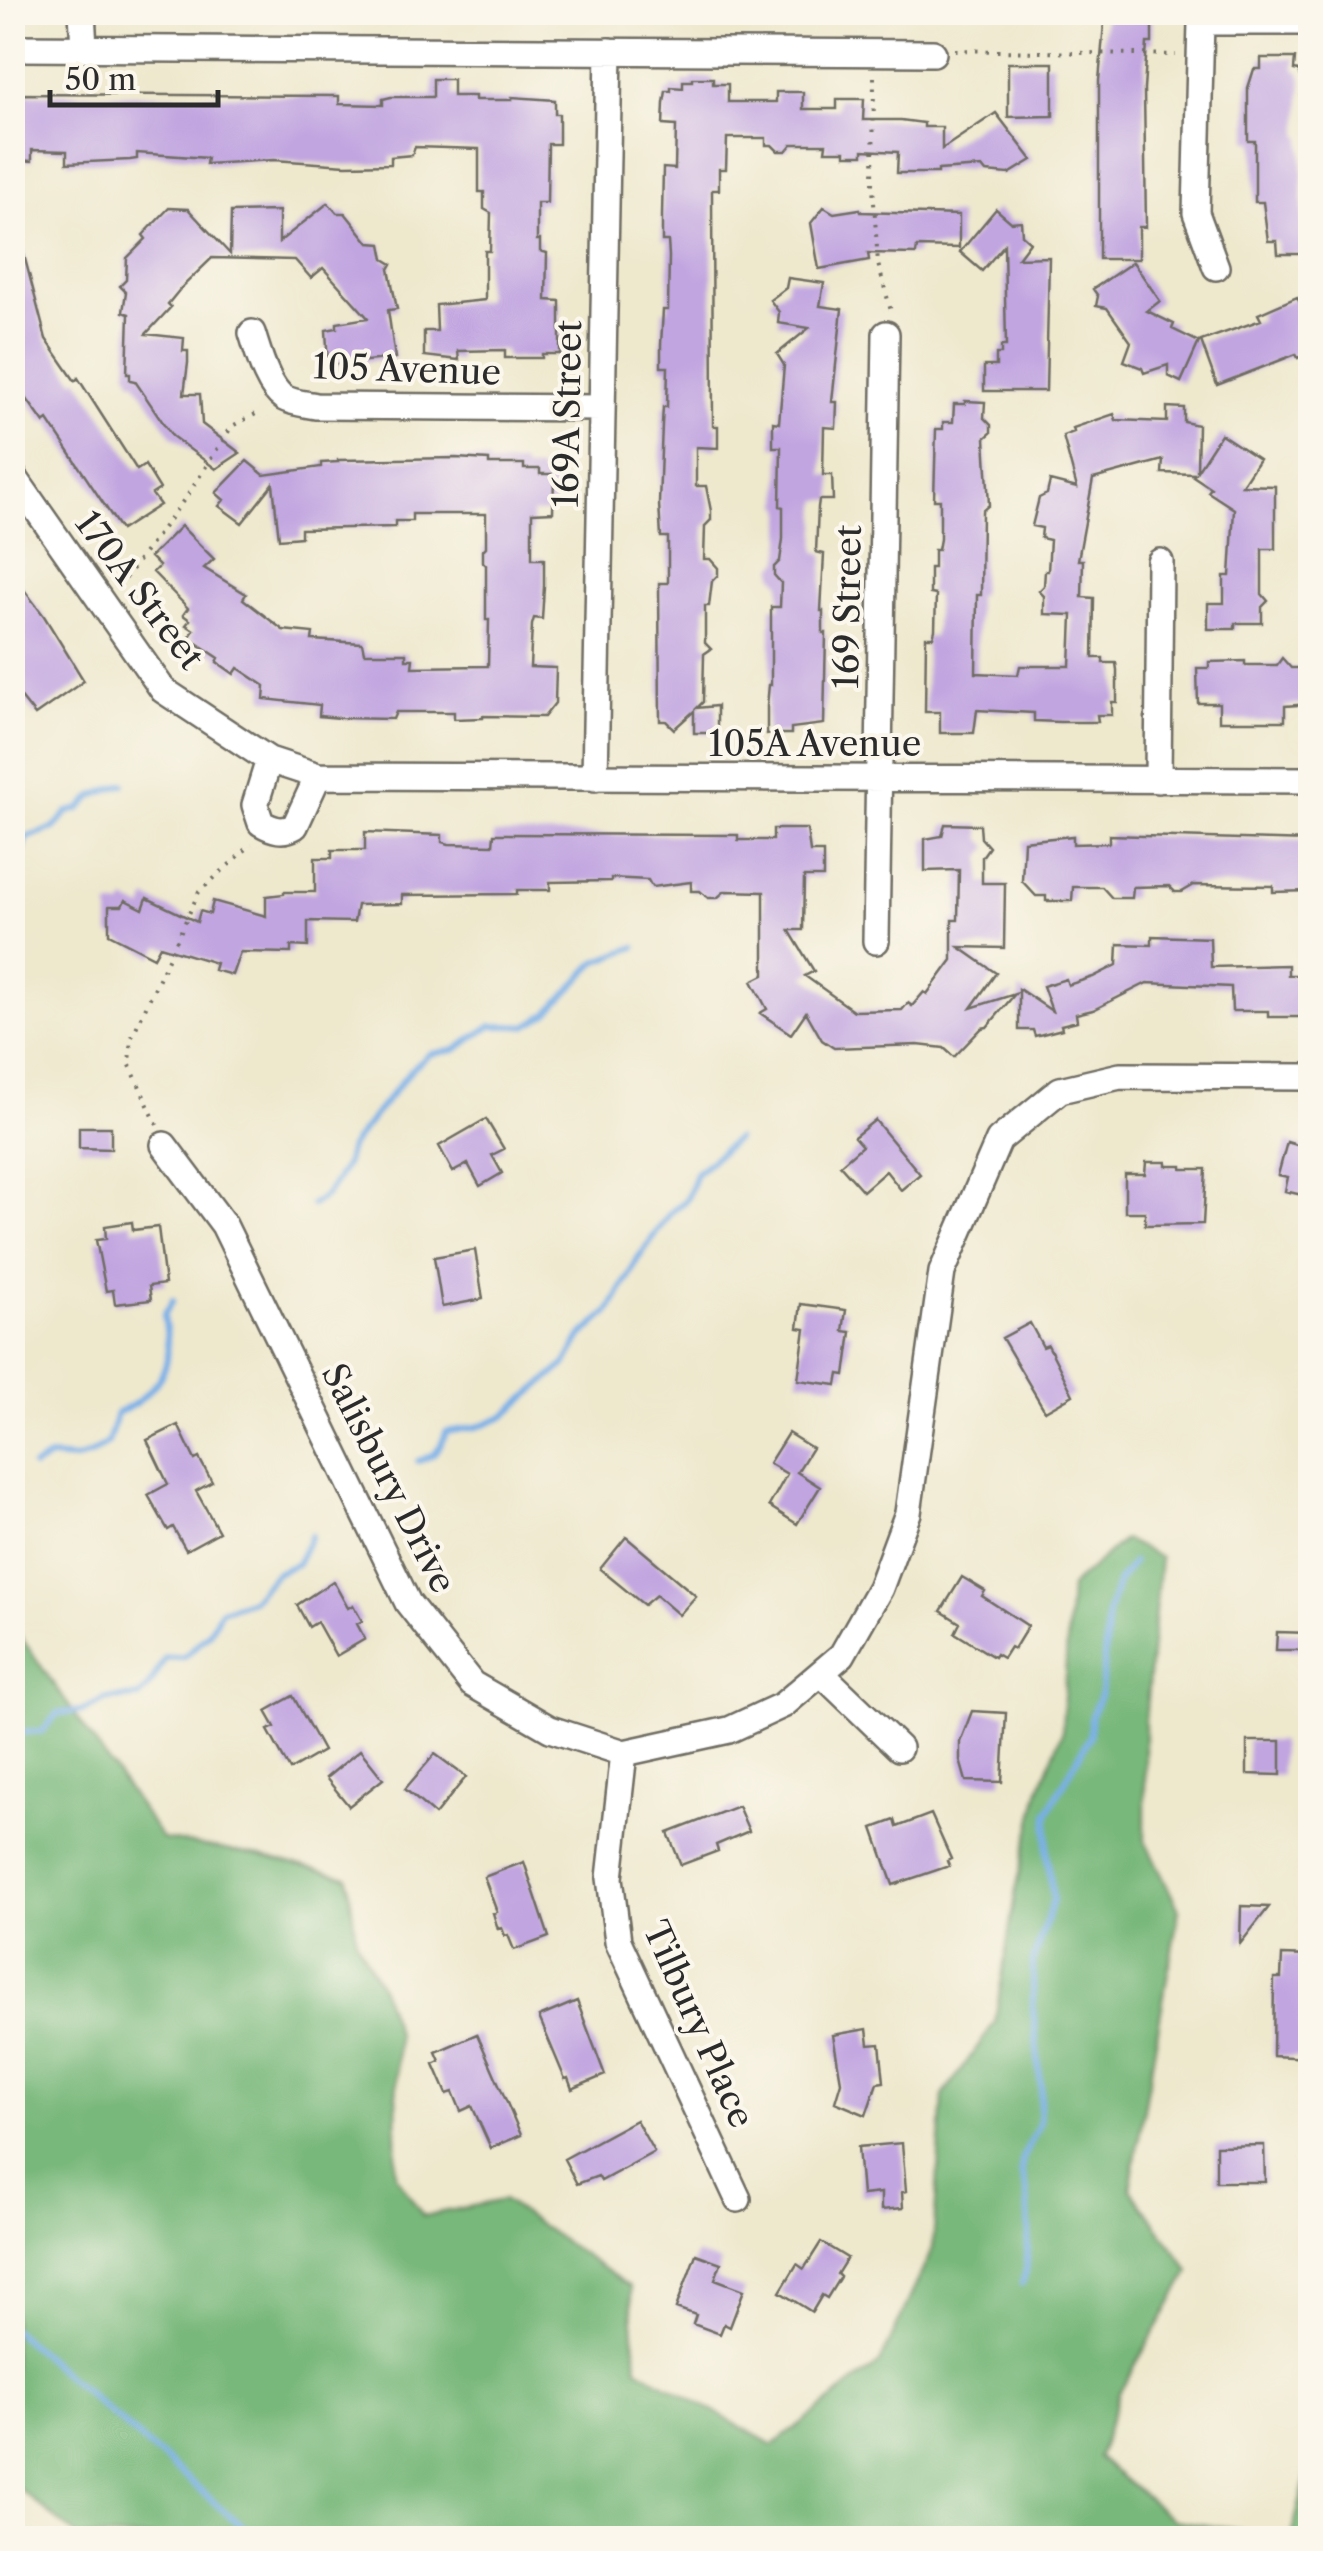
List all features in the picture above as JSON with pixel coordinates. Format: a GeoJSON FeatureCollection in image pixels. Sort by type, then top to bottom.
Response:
{"type":"FeatureCollection","features":[{"type":"Feature","properties":{"kind":"street"},"geometry":{"type":"LineString","coordinates":[[82,12],[84,48]]}},
{"type":"Feature","properties":{"kind":"street"},"geometry":{"type":"LineString","coordinates":[[1216,267],[1196,213],[1202,22],[1268,17],[1310,22]]}},
{"type":"Feature","properties":{"kind":"street"},"geometry":{"type":"LineString","coordinates":[[12,48],[934,53]]}},
{"type":"Feature","properties":{"kind":"street","name":"169A Street"},"geometry":{"type":"LineString","coordinates":[[595,778],[609,51]]}},
{"type":"Feature","properties":{"kind":"street","name":"105 Avenue"},"geometry":{"type":"LineString","coordinates":[[252,333],[276,390],[295,402],[316,406],[602,408]]}},
{"type":"Feature","properties":{"kind":"street","name":"169 Street"},"geometry":{"type":"LineString","coordinates":[[876,940],[886,334]]}},
{"type":"Feature","properties":{"kind":"street","name":"170A Street"},"geometry":{"type":"LineString","coordinates":[[12,474],[163,690],[226,734]]}},
{"type":"Feature","properties":{"kind":"street"},"geometry":{"type":"LineString","coordinates":[[1158,780],[1160,562]]}},
{"type":"Feature","properties":{"kind":"street","name":"105A Avenue"},"geometry":{"type":"LineString","coordinates":[[226,734],[269,760],[318,776],[1310,780]]}},
{"type":"Feature","properties":{"kind":"street"},"geometry":{"type":"LineString","coordinates":[[269,760],[255,805],[261,823],[269,828],[287,830],[294,826],[318,776]]}},
{"type":"Feature","properties":{"kind":"street"},"geometry":{"type":"LineString","coordinates":[[624,1754],[729,1730],[782,1705],[842,1654],[880,1588],[908,1513],[942,1272],[1000,1140],[1060,1090],[1120,1076],[1310,1077]]}},
{"type":"Feature","properties":{"kind":"street","name":"Salisbury Drive"},"geometry":{"type":"LineString","coordinates":[[164,1144],[224,1226],[408,1603],[472,1684],[550,1729],[624,1754]]}},
{"type":"Feature","properties":{"kind":"street"},"geometry":{"type":"LineString","coordinates":[[820,1672],[899,1748]]}},
{"type":"Feature","properties":{"kind":"street","name":"Tilbury Place"},"geometry":{"type":"LineString","coordinates":[[624,1754],[610,1878],[618,1941],[738,2200]]}},
{"type":"Feature","properties":{"kind":"path"},"geometry":{"type":"LineString","coordinates":[[934,53],[963,49],[1200,55]]}},
{"type":"Feature","properties":{"kind":"path"},"geometry":{"type":"LineString","coordinates":[[876,53],[873,187],[878,264],[893,318],[886,334]]}},
{"type":"Feature","properties":{"kind":"path"},"geometry":{"type":"LineString","coordinates":[[118,588],[188,494],[232,426],[270,406]]}},
{"type":"Feature","properties":{"kind":"path"},"geometry":{"type":"LineString","coordinates":[[164,1144],[130,1063],[130,1038],[199,892],[259,837]]}},
{"type":"Feature","properties":{"kind":"green space"},"geometry":{"type":"Polygon","coordinates":[[[1124,1539],[1160,1558],[1145,1720],[1145,1841],[1179,1910],[1130,2188],[1190,2271],[1119,2393],[1098,2458],[1173,2520],[1291,2538],[79,2538],[13,2484],[13,1626],[162,1839],[348,1877],[356,1939],[380,1985],[397,2035],[396,2175],[423,2216],[503,2200],[630,2287],[637,2368],[773,2445],[880,2363],[933,2248],[943,2096],[995,2022],[1015,1894],[1039,1791],[1062,1733],[1070,1587],[1124,1539]]]}},
{"type":"Feature","properties":{"kind":"green space"},"geometry":{"type":"Polygon","coordinates":[[[1310,2462],[1310,2538],[1291,2538],[1310,2462]]]}},
{"type":"Feature","properties":{"kind":"building"},"geometry":{"type":"Polygon","coordinates":[[[1105,12],[1145,12],[1145,19],[1152,19],[1144,89],[1146,227],[1139,227],[1139,259],[1099,259],[1099,81],[1105,12]]]}},
{"type":"Feature","properties":{"kind":"building"},"geometry":{"type":"Polygon","coordinates":[[[1261,58],[1295,58],[1294,70],[1299,71],[1302,79],[1299,136],[1303,254],[1278,254],[1277,241],[1268,241],[1263,202],[1255,202],[1255,141],[1248,141],[1248,88],[1254,69],[1261,69],[1261,58]]]}},
{"type":"Feature","properties":{"kind":"building"},"geometry":{"type":"Polygon","coordinates":[[[1008,63],[1053,63],[1053,116],[1008,117],[1008,63]]]}},
{"type":"Feature","properties":{"kind":"building"},"geometry":{"type":"Polygon","coordinates":[[[713,78],[713,84],[728,84],[728,102],[776,102],[776,92],[803,92],[803,109],[837,109],[837,99],[864,99],[863,120],[901,120],[924,123],[924,127],[942,127],[942,149],[996,113],[1032,160],[1009,174],[986,172],[982,167],[897,173],[898,152],[863,150],[863,155],[845,155],[845,151],[825,151],[826,144],[792,144],[786,151],[778,151],[766,145],[766,138],[727,138],[726,169],[719,169],[719,190],[712,190],[713,426],[718,426],[718,448],[696,447],[696,486],[706,486],[711,511],[711,520],[705,526],[704,559],[710,559],[718,568],[709,606],[705,606],[705,643],[711,649],[704,654],[703,702],[697,708],[717,706],[717,733],[694,733],[694,711],[674,729],[660,721],[659,583],[668,583],[668,537],[661,537],[659,504],[668,367],[661,367],[669,256],[668,241],[662,241],[663,168],[675,169],[676,126],[663,125],[664,103],[666,91],[671,91],[671,87],[683,88],[683,81],[713,78]]]}},
{"type":"Feature","properties":{"kind":"building"},"geometry":{"type":"Polygon","coordinates":[[[433,79],[453,79],[453,96],[475,96],[475,100],[555,100],[559,144],[548,144],[547,203],[537,203],[537,240],[540,251],[547,253],[546,300],[560,301],[560,354],[505,358],[505,350],[458,351],[459,360],[424,356],[424,331],[437,331],[436,305],[485,300],[485,251],[490,251],[491,213],[484,209],[484,192],[479,192],[479,149],[415,147],[412,155],[391,157],[391,164],[346,165],[274,160],[206,164],[207,158],[137,153],[137,159],[67,163],[67,151],[32,150],[32,161],[15,160],[12,150],[12,94],[339,96],[339,104],[383,105],[383,99],[391,97],[433,97],[433,79]]]}},
{"type":"Feature","properties":{"kind":"building"},"geometry":{"type":"Polygon","coordinates":[[[328,203],[337,213],[345,213],[369,243],[381,244],[384,259],[392,264],[389,269],[397,309],[388,310],[395,358],[328,365],[326,330],[337,328],[337,323],[368,318],[323,268],[311,278],[295,260],[212,258],[181,288],[168,304],[171,307],[146,334],[184,338],[183,351],[188,351],[188,363],[184,394],[200,394],[202,424],[240,453],[216,469],[172,436],[127,374],[129,314],[123,312],[126,292],[120,286],[126,280],[127,258],[169,208],[188,209],[230,254],[231,212],[279,211],[279,242],[328,203]]]}},
{"type":"Feature","properties":{"kind":"building"},"geometry":{"type":"Polygon","coordinates":[[[824,207],[834,213],[860,209],[959,215],[959,248],[917,247],[916,254],[868,253],[869,260],[819,269],[811,223],[824,207]]]}},
{"type":"Feature","properties":{"kind":"building"},"geometry":{"type":"Polygon","coordinates":[[[996,209],[1011,222],[1021,221],[1022,235],[1030,242],[1018,258],[1049,257],[1046,391],[984,391],[984,366],[996,366],[996,354],[1001,354],[1001,346],[1006,346],[1004,245],[982,271],[960,252],[996,209]]]}},
{"type":"Feature","properties":{"kind":"building"},"geometry":{"type":"Polygon","coordinates":[[[18,232],[46,339],[75,381],[78,378],[137,470],[145,465],[160,489],[152,494],[160,505],[121,530],[48,420],[44,423],[12,378],[12,233],[18,232]]]}},
{"type":"Feature","properties":{"kind":"building"},"geometry":{"type":"Polygon","coordinates":[[[1133,262],[1160,301],[1147,311],[1199,342],[1181,382],[1168,376],[1168,365],[1144,373],[1142,368],[1124,361],[1131,342],[1107,308],[1096,306],[1098,296],[1093,289],[1133,262]]]}},
{"type":"Feature","properties":{"kind":"building"},"geometry":{"type":"Polygon","coordinates":[[[788,278],[824,283],[820,306],[842,309],[832,402],[837,402],[836,428],[824,427],[823,475],[832,475],[833,500],[819,500],[816,552],[824,554],[824,724],[791,728],[791,734],[767,734],[771,607],[780,607],[781,583],[774,575],[774,567],[780,561],[783,539],[781,447],[773,447],[773,422],[779,423],[784,365],[777,354],[809,328],[778,323],[779,312],[770,300],[786,288],[788,278]]]}},
{"type":"Feature","properties":{"kind":"building"},"geometry":{"type":"Polygon","coordinates":[[[1297,297],[1301,305],[1310,300],[1310,352],[1217,385],[1201,341],[1261,320],[1258,314],[1297,297]]]}},
{"type":"Feature","properties":{"kind":"building"},"geometry":{"type":"Polygon","coordinates":[[[985,402],[984,418],[991,425],[991,433],[985,438],[989,505],[982,511],[976,673],[1018,675],[1020,666],[1070,666],[1072,615],[1044,614],[1044,596],[1039,591],[1048,571],[1050,540],[1041,538],[1042,528],[1032,526],[1039,498],[1047,494],[1050,481],[1077,488],[1063,436],[1074,432],[1073,428],[1114,414],[1116,420],[1167,422],[1167,407],[1184,408],[1184,422],[1198,425],[1197,471],[1221,434],[1259,459],[1242,485],[1275,486],[1275,549],[1262,549],[1262,594],[1268,601],[1262,607],[1262,623],[1208,629],[1208,603],[1224,603],[1224,576],[1230,576],[1234,509],[1208,492],[1211,488],[1195,474],[1162,473],[1163,460],[1093,479],[1078,560],[1083,560],[1082,597],[1094,598],[1093,658],[1116,663],[1117,702],[1112,702],[1112,715],[1097,715],[1098,722],[1060,722],[1034,721],[1034,713],[977,710],[974,733],[940,733],[940,712],[925,712],[926,637],[933,637],[935,630],[936,595],[930,594],[930,568],[934,568],[934,550],[938,550],[940,539],[940,500],[934,500],[936,429],[943,429],[943,422],[953,422],[954,404],[985,402]]]}},
{"type":"Feature","properties":{"kind":"building"},"geometry":{"type":"Polygon","coordinates":[[[338,460],[489,460],[489,464],[524,464],[524,469],[540,469],[540,474],[554,477],[553,512],[532,513],[532,559],[544,559],[544,586],[542,619],[534,618],[532,625],[530,667],[556,668],[555,703],[544,717],[454,719],[454,712],[396,712],[393,719],[340,718],[319,716],[320,705],[264,699],[265,686],[238,668],[234,674],[217,662],[219,658],[189,638],[194,630],[186,625],[190,620],[183,615],[188,608],[153,572],[159,566],[150,557],[181,526],[214,559],[204,568],[246,594],[243,599],[283,630],[313,633],[312,640],[362,643],[364,653],[406,653],[406,659],[413,659],[412,667],[488,666],[489,620],[483,562],[486,514],[412,514],[412,521],[395,521],[395,527],[301,529],[301,537],[279,539],[273,484],[242,523],[219,506],[224,500],[216,493],[247,461],[264,475],[321,467],[321,463],[338,460]]]}},
{"type":"Feature","properties":{"kind":"building"},"geometry":{"type":"Polygon","coordinates":[[[12,574],[44,616],[84,681],[35,715],[12,686],[12,574]]]}},
{"type":"Feature","properties":{"kind":"building"},"geometry":{"type":"Polygon","coordinates":[[[1282,658],[1291,668],[1310,668],[1310,704],[1285,706],[1285,721],[1219,721],[1219,703],[1198,703],[1197,668],[1209,668],[1209,662],[1277,665],[1282,658]]]}},
{"type":"Feature","properties":{"kind":"building"},"geometry":{"type":"Polygon","coordinates":[[[945,824],[980,825],[981,838],[989,847],[982,857],[982,883],[1005,883],[1004,948],[959,947],[996,973],[971,1008],[1015,994],[954,1057],[944,1048],[918,1045],[834,1048],[822,1040],[806,1012],[791,1034],[760,1013],[767,1009],[752,981],[764,975],[764,892],[725,891],[717,898],[708,898],[700,891],[691,891],[691,882],[652,887],[648,880],[611,878],[550,882],[550,890],[517,890],[517,894],[402,895],[402,904],[357,905],[354,922],[308,921],[308,947],[291,946],[291,953],[240,952],[232,975],[214,970],[216,963],[160,946],[154,957],[109,934],[109,906],[122,906],[125,900],[143,909],[147,898],[197,922],[200,911],[210,914],[213,901],[266,916],[266,896],[315,892],[315,858],[332,858],[332,850],[365,850],[365,832],[442,835],[442,842],[449,844],[493,845],[494,834],[738,835],[738,840],[773,840],[773,829],[807,829],[810,852],[823,852],[823,877],[804,877],[803,930],[789,930],[814,971],[805,976],[854,1011],[902,1010],[908,1003],[912,1006],[924,992],[927,994],[952,960],[952,920],[958,920],[959,870],[925,871],[925,839],[942,836],[945,824]]]}},
{"type":"Feature","properties":{"kind":"building"},"geometry":{"type":"Polygon","coordinates":[[[1109,835],[1310,841],[1310,891],[1273,892],[1273,886],[1194,885],[1182,892],[1169,886],[1133,887],[1132,898],[1112,898],[1102,887],[1073,887],[1072,901],[1046,901],[1046,896],[1036,896],[1022,881],[1024,841],[1073,836],[1073,844],[1109,843],[1109,835]]]}},
{"type":"Feature","properties":{"kind":"building"},"geometry":{"type":"Polygon","coordinates":[[[1152,936],[1210,938],[1211,967],[1288,965],[1288,975],[1310,975],[1310,1005],[1302,1005],[1302,1017],[1268,1017],[1268,1011],[1232,1011],[1231,987],[1147,983],[1093,1010],[1076,1014],[1077,1021],[1061,1025],[1062,1029],[1035,1036],[1033,1030],[1019,1030],[1019,989],[1052,1011],[1043,986],[1066,979],[1068,985],[1093,977],[1117,965],[1118,944],[1152,945],[1152,936]]]}},
{"type":"Feature","properties":{"kind":"building"},"geometry":{"type":"Polygon","coordinates":[[[486,1119],[504,1149],[492,1155],[502,1173],[480,1186],[468,1164],[453,1172],[439,1146],[486,1119]]]}},
{"type":"Feature","properties":{"kind":"building"},"geometry":{"type":"Polygon","coordinates":[[[875,1120],[920,1174],[901,1190],[886,1171],[863,1191],[840,1165],[862,1146],[854,1137],[875,1120]]]}},
{"type":"Feature","properties":{"kind":"building"},"geometry":{"type":"Polygon","coordinates":[[[79,1127],[111,1127],[111,1149],[79,1148],[79,1127]]]}},
{"type":"Feature","properties":{"kind":"building"},"geometry":{"type":"Polygon","coordinates":[[[1287,1142],[1310,1149],[1310,1188],[1305,1186],[1302,1195],[1285,1191],[1288,1177],[1278,1175],[1287,1142]]]}},
{"type":"Feature","properties":{"kind":"building"},"geometry":{"type":"Polygon","coordinates":[[[1146,1162],[1206,1169],[1203,1224],[1145,1225],[1145,1212],[1125,1212],[1125,1174],[1145,1174],[1146,1162]]]}},
{"type":"Feature","properties":{"kind":"building"},"geometry":{"type":"Polygon","coordinates":[[[132,1222],[133,1230],[158,1227],[165,1284],[149,1286],[151,1300],[115,1304],[113,1290],[106,1291],[96,1240],[106,1239],[105,1226],[132,1222]]]}},
{"type":"Feature","properties":{"kind":"building"},"geometry":{"type":"Polygon","coordinates":[[[475,1250],[483,1299],[442,1307],[434,1257],[475,1250]]]}},
{"type":"Feature","properties":{"kind":"building"},"geometry":{"type":"Polygon","coordinates":[[[801,1304],[846,1310],[843,1331],[851,1332],[845,1375],[839,1374],[837,1385],[798,1380],[805,1329],[798,1328],[801,1304]]]}},
{"type":"Feature","properties":{"kind":"building"},"geometry":{"type":"Polygon","coordinates":[[[1030,1323],[1043,1347],[1048,1345],[1073,1395],[1045,1411],[1002,1338],[1030,1323]]]}},
{"type":"Feature","properties":{"kind":"building"},"geometry":{"type":"Polygon","coordinates":[[[178,1425],[195,1460],[199,1458],[212,1482],[196,1491],[219,1532],[186,1550],[173,1527],[168,1530],[148,1495],[168,1484],[147,1440],[178,1425]]]}},
{"type":"Feature","properties":{"kind":"building"},"geometry":{"type":"Polygon","coordinates":[[[788,1433],[812,1448],[797,1472],[820,1487],[797,1524],[769,1506],[787,1474],[769,1463],[788,1433]]]}},
{"type":"Feature","properties":{"kind":"building"},"geometry":{"type":"Polygon","coordinates":[[[626,1537],[696,1596],[679,1615],[656,1595],[644,1605],[600,1569],[626,1537]]]}},
{"type":"Feature","properties":{"kind":"building"},"geometry":{"type":"Polygon","coordinates":[[[962,1577],[985,1591],[982,1596],[1028,1626],[1014,1649],[1010,1647],[1003,1658],[996,1654],[994,1657],[955,1633],[960,1623],[941,1611],[962,1577]]]}},
{"type":"Feature","properties":{"kind":"building"},"geometry":{"type":"Polygon","coordinates":[[[333,1581],[348,1608],[353,1605],[362,1621],[357,1624],[365,1639],[336,1656],[317,1622],[309,1627],[297,1605],[333,1581]]]}},
{"type":"Feature","properties":{"kind":"building"},"geometry":{"type":"Polygon","coordinates":[[[1277,1632],[1310,1633],[1310,1650],[1276,1650],[1277,1632]]]}},
{"type":"Feature","properties":{"kind":"building"},"geometry":{"type":"Polygon","coordinates":[[[293,1696],[323,1751],[290,1770],[268,1730],[275,1727],[266,1711],[293,1696]]]}},
{"type":"Feature","properties":{"kind":"building"},"geometry":{"type":"Polygon","coordinates":[[[972,1711],[1006,1713],[1002,1782],[966,1781],[960,1742],[972,1711]]]}},
{"type":"Feature","properties":{"kind":"building"},"geometry":{"type":"Polygon","coordinates":[[[1247,1741],[1281,1741],[1281,1775],[1247,1774],[1247,1741]]]}},
{"type":"Feature","properties":{"kind":"building"},"geometry":{"type":"Polygon","coordinates":[[[360,1750],[383,1779],[349,1806],[326,1778],[360,1750]]]}},
{"type":"Feature","properties":{"kind":"building"},"geometry":{"type":"Polygon","coordinates":[[[435,1754],[466,1777],[435,1815],[405,1789],[435,1754]]]}},
{"type":"Feature","properties":{"kind":"building"},"geometry":{"type":"Polygon","coordinates":[[[738,1806],[749,1831],[716,1845],[718,1851],[681,1865],[668,1833],[738,1806]]]}},
{"type":"Feature","properties":{"kind":"building"},"geometry":{"type":"Polygon","coordinates":[[[931,1814],[951,1859],[947,1861],[949,1866],[893,1885],[873,1828],[895,1820],[897,1827],[931,1814]]]}},
{"type":"Feature","properties":{"kind":"building"},"geometry":{"type":"Polygon","coordinates":[[[524,1862],[549,1937],[514,1950],[508,1935],[498,1929],[493,1913],[497,1912],[484,1877],[524,1862]]]}},
{"type":"Feature","properties":{"kind":"building"},"geometry":{"type":"Polygon","coordinates":[[[1241,1906],[1269,1907],[1240,1944],[1241,1906]]]}},
{"type":"Feature","properties":{"kind":"building"},"geometry":{"type":"Polygon","coordinates":[[[1282,1955],[1310,1956],[1310,2058],[1273,2056],[1274,1978],[1281,1978],[1282,1955]]]}},
{"type":"Feature","properties":{"kind":"building"},"geometry":{"type":"Polygon","coordinates":[[[577,2001],[605,2075],[572,2089],[539,2017],[577,2001]]]}},
{"type":"Feature","properties":{"kind":"building"},"geometry":{"type":"Polygon","coordinates":[[[867,2029],[869,2045],[880,2044],[884,2082],[877,2083],[866,2115],[835,2102],[841,2082],[833,2035],[867,2029]]]}},
{"type":"Feature","properties":{"kind":"building"},"geometry":{"type":"Polygon","coordinates":[[[477,2034],[521,2135],[491,2148],[472,2106],[461,2111],[453,2092],[447,2094],[434,2064],[440,2061],[436,2052],[477,2034]]]}},
{"type":"Feature","properties":{"kind":"building"},"geometry":{"type":"Polygon","coordinates":[[[636,2120],[654,2152],[601,2181],[598,2176],[577,2184],[564,2159],[636,2120]]]}},
{"type":"Feature","properties":{"kind":"building"},"geometry":{"type":"Polygon","coordinates":[[[902,2143],[906,2191],[902,2192],[903,2208],[881,2210],[881,2193],[862,2195],[858,2147],[902,2143]]]}},
{"type":"Feature","properties":{"kind":"building"},"geometry":{"type":"Polygon","coordinates":[[[1264,2145],[1265,2182],[1216,2182],[1216,2146],[1264,2145]]]}},
{"type":"Feature","properties":{"kind":"building"},"geometry":{"type":"Polygon","coordinates":[[[821,2242],[847,2258],[827,2298],[822,2295],[812,2312],[780,2292],[797,2264],[804,2269],[821,2242]]]}},
{"type":"Feature","properties":{"kind":"building"},"geometry":{"type":"Polygon","coordinates":[[[696,2254],[721,2263],[715,2279],[744,2290],[730,2327],[724,2324],[720,2334],[693,2324],[696,2315],[676,2308],[696,2254]]]}},
{"type":"Feature","properties":{"kind":"waterway"},"geometry":{"type":"LineString","coordinates":[[12,875],[18,869],[26,838],[54,828],[68,812],[80,809],[93,796],[124,784]]}},
{"type":"Feature","properties":{"kind":"waterway"},"geometry":{"type":"LineString","coordinates":[[312,1205],[326,1195],[345,1166],[350,1147],[380,1108],[411,1070],[430,1054],[455,1050],[491,1026],[526,1026],[548,1013],[596,962],[635,947]]}},
{"type":"Feature","properties":{"kind":"waterway"},"geometry":{"type":"LineString","coordinates":[[418,1461],[437,1451],[446,1432],[477,1427],[504,1416],[565,1365],[581,1337],[609,1312],[638,1259],[670,1213],[687,1199],[696,1173],[736,1139]]}},
{"type":"Feature","properties":{"kind":"waterway"},"geometry":{"type":"LineString","coordinates":[[33,1467],[50,1457],[75,1459],[108,1443],[117,1413],[142,1398],[163,1372],[168,1355],[164,1315],[173,1300]]}},
{"type":"Feature","properties":{"kind":"waterway"},"geometry":{"type":"LineString","coordinates":[[13,1733],[42,1731],[58,1713],[83,1711],[107,1699],[139,1697],[165,1658],[184,1657],[209,1633],[221,1610],[252,1600],[276,1573],[297,1564],[311,1536]]}},
{"type":"Feature","properties":{"kind":"waterway"},"geometry":{"type":"LineString","coordinates":[[1022,2283],[1029,2233],[1027,2191],[1021,2172],[1023,2157],[1039,2124],[1041,2087],[1033,2010],[1033,1961],[1053,1900],[1047,1852],[1048,1812],[1090,1736],[1090,1719],[1101,1693],[1108,1612],[1118,1581],[1133,1563]]}},
{"type":"Feature","properties":{"kind":"waterway"},"geometry":{"type":"LineString","coordinates":[[12,2329],[256,2538]]}}]}
